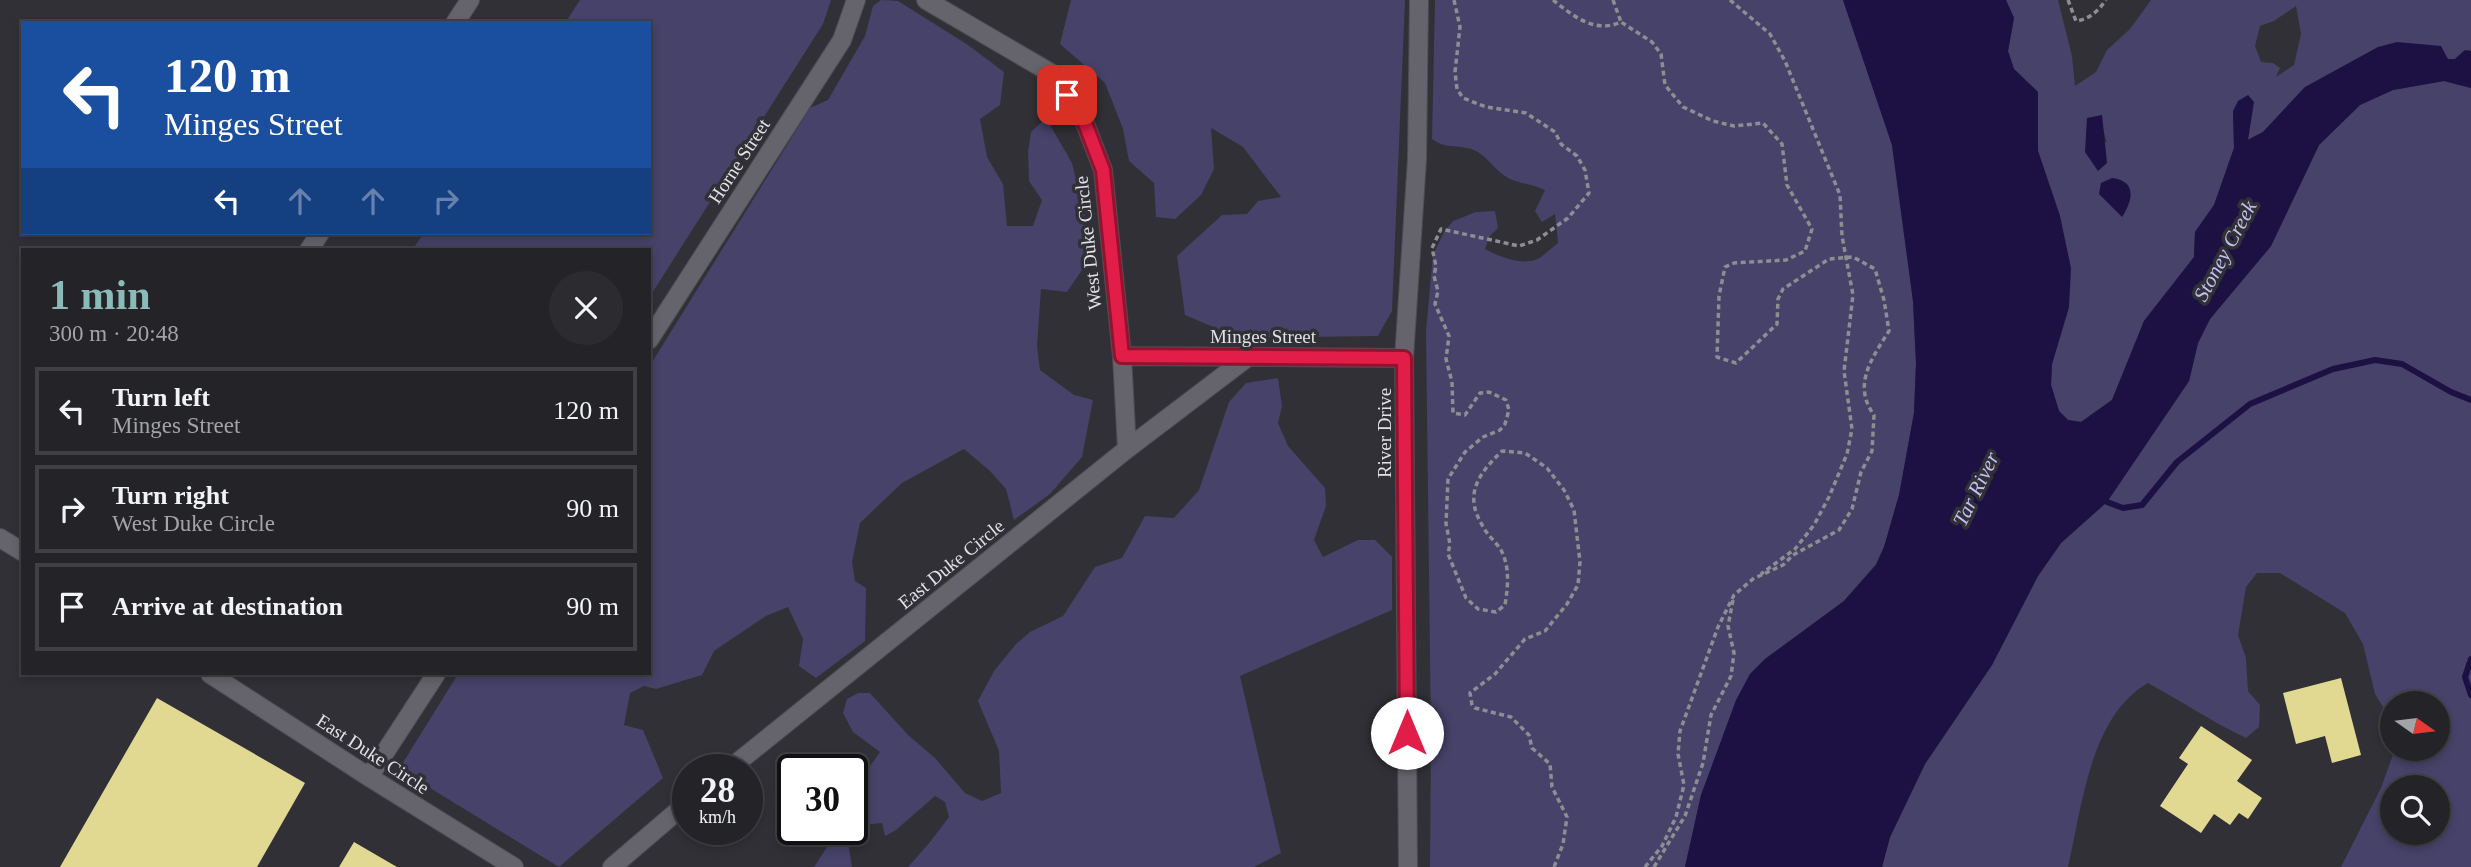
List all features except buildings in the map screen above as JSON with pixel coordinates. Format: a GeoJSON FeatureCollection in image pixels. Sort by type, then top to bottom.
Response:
{"type":"FeatureCollection","features":[{"type":"Feature","properties":{"kind":"street"},"geometry":{"type":"LineString","coordinates":[[456,21],[470,0]]}},
{"type":"Feature","properties":{"kind":"street","name":"Horne Street"},"geometry":{"type":"LineString","coordinates":[[651,337],[842,40],[856,0]]}},
{"type":"Feature","properties":{"kind":"street","name":"West Duke Circle"},"geometry":{"type":"LineString","coordinates":[[926,0],[1051,73],[1083,118],[1103,170],[1122,356]]}},
{"type":"Feature","properties":{"kind":"street","name":"River Drive"},"geometry":{"type":"LineString","coordinates":[[1408,867],[1404,358],[1417,159],[1419,0]]}},
{"type":"Feature","properties":{"kind":"street"},"geometry":{"type":"LineString","coordinates":[[1122,356],[1127,449]]}},
{"type":"Feature","properties":{"kind":"street","name":"Minges Street"},"geometry":{"type":"LineString","coordinates":[[1122,356],[1404,358]]}},
{"type":"Feature","properties":{"kind":"street","name":"East Duke Circle"},"geometry":{"type":"LineString","coordinates":[[748,754],[1127,449],[1248,357]]}},
{"type":"Feature","properties":{"kind":"street"},"geometry":{"type":"LineString","coordinates":[[0,538],[21,551]]}},
{"type":"Feature","properties":{"kind":"street","name":"East Duke Circle"},"geometry":{"type":"LineString","coordinates":[[213,675],[369,778],[514,867]]}},
{"type":"Feature","properties":{"kind":"street"},"geometry":{"type":"LineString","coordinates":[[369,778],[435,675]]}},
{"type":"Feature","properties":{"kind":"street"},"geometry":{"type":"LineString","coordinates":[[612,867],[672,816]]}},
{"type":"Feature","properties":{"kind":"path"},"geometry":{"type":"LineString","coordinates":[[1454,0],[1460,27],[1455,72],[1457,89],[1463,98],[1486,107],[1526,113],[1555,132],[1561,145],[1577,156],[1585,170],[1589,193],[1568,218],[1528,243],[1519,246],[1441,229],[1432,248],[1438,291],[1435,304],[1450,336],[1447,359],[1452,382],[1452,413],[1465,415],[1480,393],[1489,392],[1506,400],[1509,410],[1505,425],[1483,437],[1465,452],[1448,479],[1448,554],[1466,598],[1478,609],[1496,612],[1505,605],[1509,580],[1501,551],[1484,529],[1473,508],[1475,488],[1486,467],[1502,452],[1525,453],[1547,468],[1564,489],[1574,510],[1580,562],[1578,584],[1545,631],[1525,639],[1495,674],[1471,693],[1472,705],[1475,708],[1511,717],[1529,735],[1532,748],[1550,764],[1552,787],[1567,817],[1563,844],[1554,867]]}},
{"type":"Feature","properties":{"kind":"path"},"geometry":{"type":"LineString","coordinates":[[1553,0],[1589,25],[1611,27],[1621,22]]}},
{"type":"Feature","properties":{"kind":"path"},"geometry":{"type":"LineString","coordinates":[[1612,0],[1621,22],[1652,42],[1661,54],[1665,85],[1683,107],[1724,124],[1734,126],[1763,123],[1782,144],[1787,185],[1812,229],[1805,251],[1786,260],[1734,263],[1725,267],[1719,296],[1717,357],[1736,363],[1777,324],[1778,299],[1783,289],[1829,259],[1853,257],[1875,269],[1884,300],[1889,331],[1868,365],[1865,387],[1866,404],[1874,415],[1872,451],[1861,472],[1852,509],[1839,530],[1793,555],[1783,565],[1755,578]]}},
{"type":"Feature","properties":{"kind":"path"},"geometry":{"type":"LineString","coordinates":[[1645,867],[1662,846],[1676,817],[1684,785],[1678,754],[1680,731],[1718,627],[1734,595],[1795,549],[1814,525],[1847,454],[1852,429],[1844,371],[1853,295],[1845,257],[1840,195],[1785,61],[1770,34],[1730,0]]}},
{"type":"Feature","properties":{"kind":"path"},"geometry":{"type":"LineString","coordinates":[[2068,0],[2076,21],[2085,20],[2099,10],[2106,0]]}},
{"type":"Feature","properties":{"kind":"path"},"geometry":{"type":"LineString","coordinates":[[1654,867],[1685,816],[1703,763],[1711,715],[1731,676],[1734,653],[1728,626],[1734,595]]}},
{"type":"Feature","properties":{"kind":"shaded area"},"geometry":{"type":"Polygon","coordinates":[[[580,0],[831,0],[823,24],[651,295],[651,248],[413,248],[423,235],[651,235],[651,21],[566,21],[580,0]]]}},
{"type":"Feature","properties":{"kind":"shaded area"},"geometry":{"type":"Polygon","coordinates":[[[881,0],[898,1],[968,45],[1004,72],[1000,105],[980,119],[987,157],[1003,184],[1007,226],[1033,226],[1042,200],[1029,181],[1028,152],[1031,132],[1046,118],[1072,163],[1088,228],[1084,267],[1067,292],[1041,289],[1037,346],[1040,370],[1074,395],[1093,400],[1082,457],[1050,494],[1014,520],[1006,489],[964,449],[902,483],[860,523],[852,562],[855,581],[866,588],[865,641],[816,678],[799,666],[803,639],[788,607],[766,616],[714,651],[702,675],[656,689],[644,686],[630,693],[624,725],[643,730],[663,778],[559,867],[399,769],[457,675],[651,675],[651,364],[810,108],[828,100],[865,36],[873,6],[881,0]]]}},
{"type":"Feature","properties":{"kind":"shaded area"},"geometry":{"type":"Polygon","coordinates":[[[1071,0],[1405,0],[1392,311],[1378,336],[1239,338],[1185,315],[1177,256],[1222,215],[1247,214],[1258,201],[1281,197],[1243,147],[1211,128],[1214,169],[1201,195],[1175,219],[1156,217],[1154,183],[1129,161],[1123,129],[1105,83],[1060,44],[1071,0]]]}},
{"type":"Feature","properties":{"kind":"shaded area"},"geometry":{"type":"Polygon","coordinates":[[[1435,0],[1843,0],[1892,145],[1913,301],[1916,363],[1914,413],[1899,495],[1884,547],[1876,564],[1844,601],[1765,659],[1750,674],[1701,795],[1685,867],[1430,867],[1426,331],[1433,255],[1444,232],[1453,221],[1476,212],[1495,211],[1498,228],[1489,237],[1485,249],[1502,257],[1516,261],[1535,260],[1558,243],[1555,214],[1542,222],[1535,211],[1545,190],[1508,178],[1474,150],[1443,145],[1432,139],[1435,0]]]}},
{"type":"Feature","properties":{"kind":"shaded area"},"geometry":{"type":"Polygon","coordinates":[[[2006,0],[2058,0],[2072,56],[2075,86],[2096,72],[2107,50],[2130,29],[2151,0],[2471,0],[2471,51],[2465,50],[2455,59],[2447,59],[2440,46],[2305,87],[2263,132],[2247,140],[2233,111],[2234,148],[2214,205],[2195,232],[2194,257],[2144,321],[2112,400],[2081,422],[2068,420],[2059,411],[2051,385],[2052,364],[2069,307],[2060,216],[2038,151],[2038,92],[2014,69],[2008,51],[2014,18],[2006,0]],[[2296,6],[2274,21],[2260,26],[2255,46],[2261,62],[2273,63],[2280,68],[2276,77],[2294,65],[2301,34],[2296,6]],[[2087,119],[2087,130],[2107,143],[2103,129],[2087,119]]]}},
{"type":"Feature","properties":{"kind":"shaded area"},"geometry":{"type":"Polygon","coordinates":[[[2444,81],[2471,88],[2471,867],[2341,867],[2380,790],[2380,845],[2450,845],[2450,775],[2386,775],[2391,761],[2450,761],[2450,691],[2380,691],[2380,702],[2375,694],[2363,644],[2345,613],[2280,573],[2257,573],[2246,587],[2238,635],[2246,658],[2248,691],[2260,705],[2259,727],[2246,738],[2148,683],[2128,698],[2113,717],[2101,740],[2084,791],[2068,867],[1882,867],[1890,837],[1925,764],[1992,665],[2038,576],[2061,543],[2107,502],[2189,381],[2198,343],[2210,319],[2271,246],[2319,145],[2360,105],[2393,90],[2444,81]]]}},
{"type":"Feature","properties":{"kind":"shaded area"},"geometry":{"type":"Polygon","coordinates":[[[1278,378],[1282,406],[1278,423],[1288,446],[1325,488],[1326,506],[1314,540],[1323,557],[1358,540],[1375,540],[1392,557],[1392,610],[1240,676],[1281,853],[1254,867],[908,867],[949,817],[945,802],[935,796],[896,830],[885,836],[882,823],[868,824],[868,769],[880,752],[853,732],[843,713],[847,699],[858,693],[870,693],[908,735],[935,758],[965,793],[982,801],[1001,793],[999,751],[978,701],[994,671],[1016,644],[1030,632],[1063,616],[1095,567],[1122,558],[1145,516],[1174,518],[1199,490],[1229,402],[1246,383],[1278,378]]]}},
{"type":"Feature","properties":{"kind":"shaded area"},"geometry":{"type":"Polygon","coordinates":[[[848,845],[852,867],[814,867],[827,847],[848,845]]]}},
{"type":"Feature","properties":{"kind":"water"},"geometry":{"type":"Polygon","coordinates":[[[1843,0],[2006,0],[2014,18],[2008,51],[2014,69],[2038,92],[2038,151],[2060,216],[2071,268],[2069,307],[2052,364],[2051,385],[2059,411],[2068,420],[2081,422],[2112,400],[2144,321],[2194,257],[2195,232],[2214,205],[2234,148],[2233,111],[2238,101],[2248,95],[2254,102],[2248,140],[2263,132],[2305,87],[2378,47],[2397,42],[2441,46],[2448,59],[2455,59],[2465,50],[2471,51],[2471,88],[2444,81],[2393,90],[2360,105],[2319,145],[2271,246],[2210,319],[2198,343],[2189,381],[2107,502],[2061,543],[2038,576],[1992,665],[1925,764],[1890,837],[1882,867],[1685,867],[1701,795],[1736,700],[1750,674],[1765,659],[1844,601],[1876,565],[1899,495],[1914,413],[1916,363],[1913,301],[1892,145],[1843,0]]]}},
{"type":"Feature","properties":{"kind":"water"},"geometry":{"type":"Polygon","coordinates":[[[2102,115],[2107,163],[2098,171],[2085,152],[2087,118],[2102,115]]]}},
{"type":"Feature","properties":{"kind":"water"},"geometry":{"type":"Polygon","coordinates":[[[2112,178],[2126,183],[2129,187],[2129,204],[2122,217],[2099,194],[2101,183],[2112,178]]]}},
{"type":"Feature","properties":{"kind":"waterway"},"geometry":{"type":"LineString","coordinates":[[2103,498],[2123,508],[2142,505],[2177,462],[2250,404],[2333,369],[2375,360],[2402,364],[2451,392],[2471,400]]}},
{"type":"Feature","properties":{"kind":"waterway"},"geometry":{"type":"LineString","coordinates":[[2471,659],[2465,677],[2471,695]]}},
{"type":"Feature","properties":{"kind":"route"},"geometry":{"type":"LineString","coordinates":[[1067,95],[1083,118],[1103,170],[1122,356],[1404,358],[1407,733]]}},
{"type":"Feature","properties":{"kind":"water label","name":"Stoney Creek"},"geometry":{"type":"Point","coordinates":[2225,251]}},
{"type":"Feature","properties":{"kind":"water label","name":"Tar River"},"geometry":{"type":"Point","coordinates":[1976,489]}}]}
